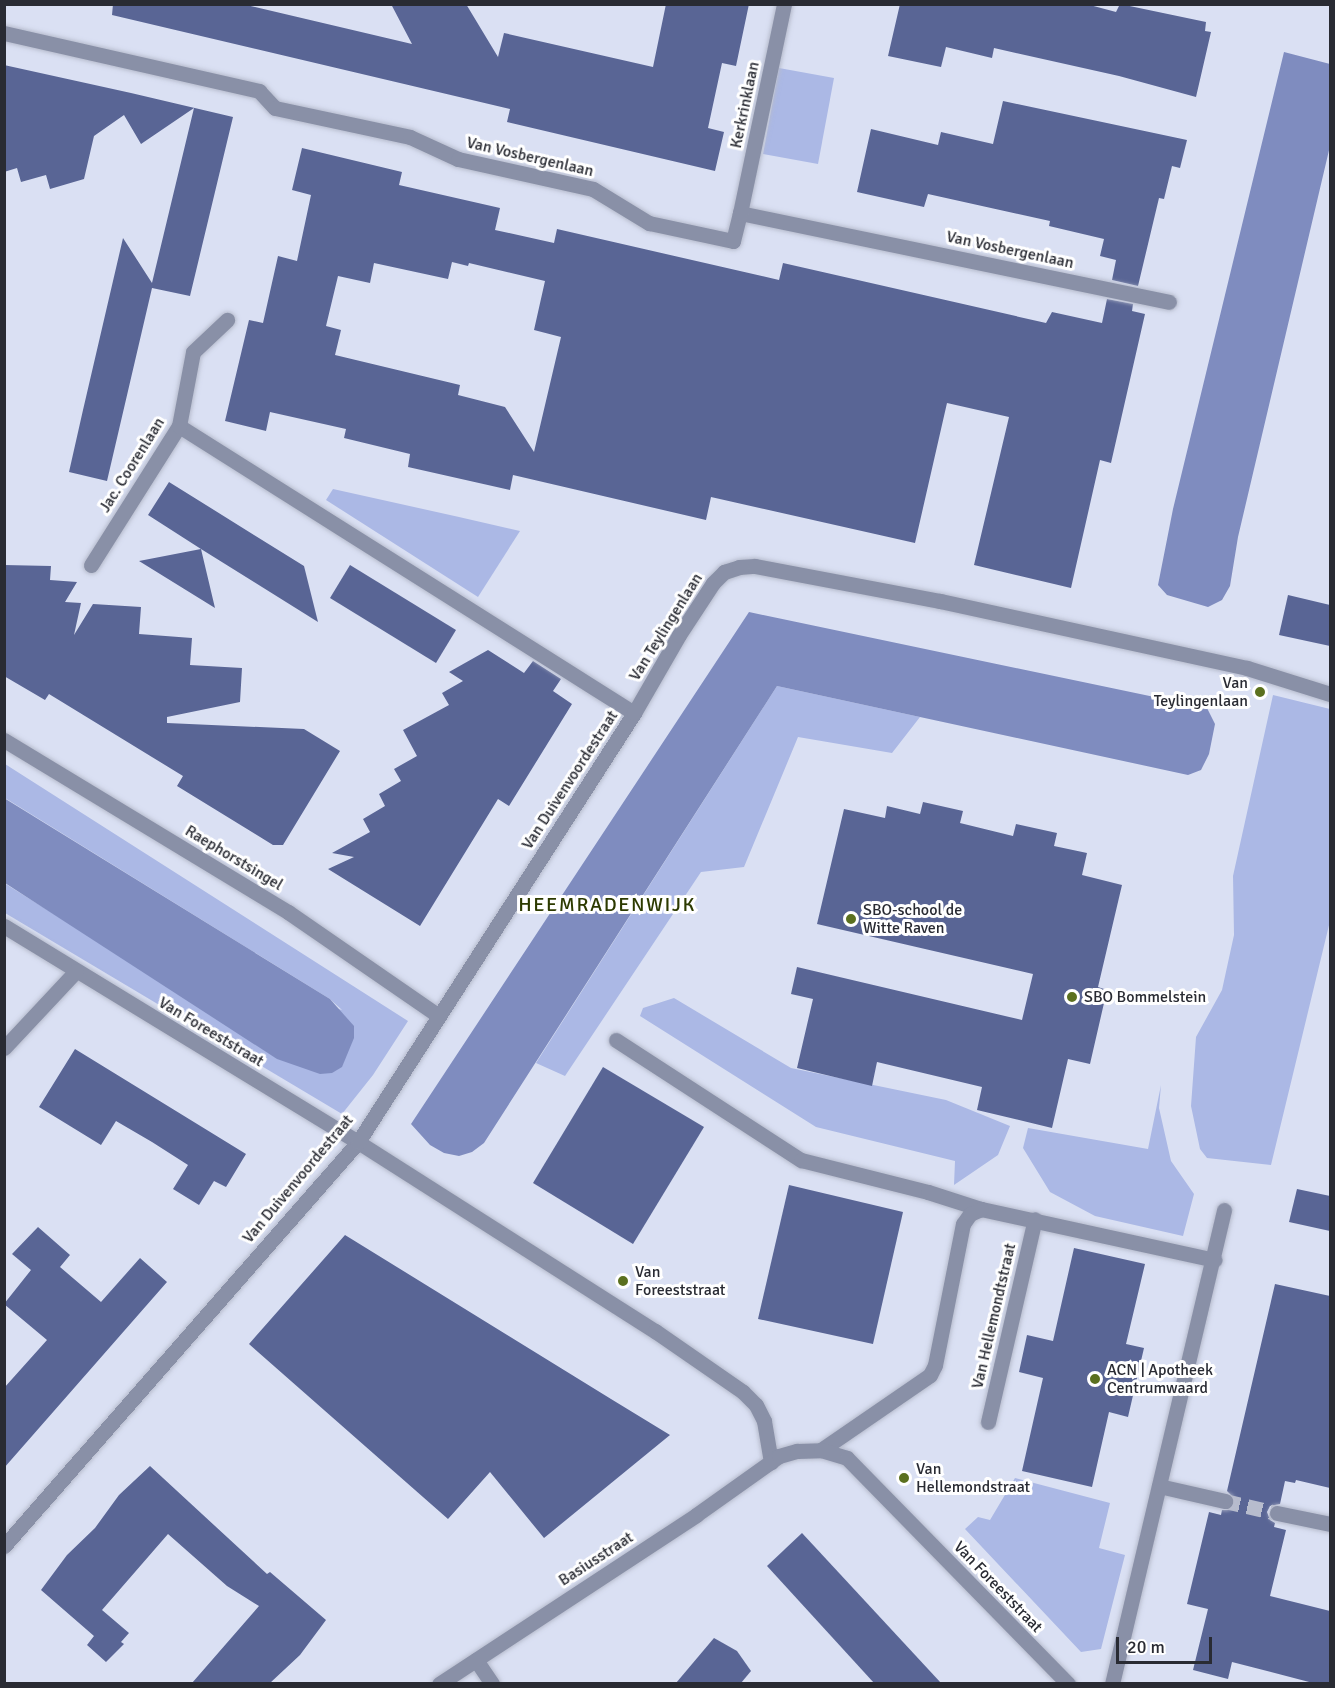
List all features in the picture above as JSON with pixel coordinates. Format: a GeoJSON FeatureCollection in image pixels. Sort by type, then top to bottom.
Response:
{"type":"FeatureCollection","features":[{"type":"Feature","properties":{"kind":"street","name":"Kerkrinklaan"},"geometry":{"type":"LineString","coordinates":[[740,213],[784,4]]}},
{"type":"Feature","properties":{"kind":"street","name":"Van Vosbergenlaan"},"geometry":{"type":"LineString","coordinates":[[4,33],[259,91],[275,108],[411,137],[458,159],[593,189],[649,223],[733,242],[740,213],[1169,302]]}},
{"type":"Feature","properties":{"kind":"street","name":"Jac. Coorenlaan"},"geometry":{"type":"LineString","coordinates":[[91,565],[179,426],[193,352],[227,320]]}},
{"type":"Feature","properties":{"kind":"street"},"geometry":{"type":"LineString","coordinates":[[179,426],[634,713]]}},
{"type":"Feature","properties":{"kind":"street","name":"Van Teylingenlaan"},"geometry":{"type":"LineString","coordinates":[[634,713],[679,634],[713,583],[724,572],[748,566],[940,601],[1122,640],[1247,668],[1330,694]]}},
{"type":"Feature","properties":{"kind":"street","name":"Van Duivenvoordestraat"},"geometry":{"type":"LineString","coordinates":[[4,1546],[358,1142],[634,713]]}},
{"type":"Feature","properties":{"kind":"street","name":"Raephorstsingel"},"geometry":{"type":"LineString","coordinates":[[4,740],[288,912],[439,1016]]}},
{"type":"Feature","properties":{"kind":"street","name":"Van Foreeststraat"},"geometry":{"type":"LineString","coordinates":[[4,926],[358,1142],[655,1331],[743,1392],[756,1405],[764,1421],[771,1462],[796,1451],[820,1450],[847,1458],[1068,1683]]}},
{"type":"Feature","properties":{"kind":"street"},"geometry":{"type":"LineString","coordinates":[[4,1048],[76,971]]}},
{"type":"Feature","properties":{"kind":"street"},"geometry":{"type":"LineString","coordinates":[[616,1040],[801,1160],[927,1192],[981,1209],[1214,1260]]}},
{"type":"Feature","properties":{"kind":"street","name":"Van Foreeststraat"},"geometry":{"type":"LineString","coordinates":[[820,1450],[930,1375],[935,1365],[963,1224],[970,1214],[981,1209]]}},
{"type":"Feature","properties":{"kind":"street"},"geometry":{"type":"LineString","coordinates":[[1112,1683],[1224,1210]]}},
{"type":"Feature","properties":{"kind":"street","name":"Van Hellemondtstraat"},"geometry":{"type":"LineString","coordinates":[[988,1422],[1035,1219]]}},
{"type":"Feature","properties":{"kind":"street","name":"Basiusstraat"},"geometry":{"type":"LineString","coordinates":[[439,1683],[771,1462]]}},
{"type":"Feature","properties":{"kind":"street"},"geometry":{"type":"LineString","coordinates":[[1159,1486],[1225,1501]]}},
{"type":"Feature","properties":{"kind":"street"},"geometry":{"type":"LineString","coordinates":[[1277,1513],[1330,1524]]}},
{"type":"Feature","properties":{"kind":"street"},"geometry":{"type":"LineString","coordinates":[[476,1660],[492,1683]]}},
{"type":"Feature","properties":{"kind":"shaded area"},"geometry":{"type":"Polygon","coordinates":[[[1284,52],[1330,64],[1330,146],[1238,537],[1230,586],[1222,600],[1208,607],[1167,595],[1158,585],[1173,509],[1284,52]]]}},
{"type":"Feature","properties":{"kind":"shaded area"},"geometry":{"type":"Polygon","coordinates":[[[779,68],[834,78],[818,164],[763,154],[779,68]]]}},
{"type":"Feature","properties":{"kind":"shaded area"},"geometry":{"type":"Polygon","coordinates":[[[333,489],[520,531],[478,597],[326,500],[333,489]]]}},
{"type":"Feature","properties":{"kind":"shaded area"},"geometry":{"type":"Polygon","coordinates":[[[749,612],[1207,708],[1215,724],[1209,754],[1201,770],[1188,775],[777,686],[484,1143],[472,1152],[459,1156],[444,1153],[430,1145],[411,1124],[749,612]]]}},
{"type":"Feature","properties":{"kind":"shaded area"},"geometry":{"type":"Polygon","coordinates":[[[777,686],[920,717],[892,753],[798,737],[744,867],[701,872],[565,1076],[536,1063],[777,686]]]}},
{"type":"Feature","properties":{"kind":"shaded area"},"geometry":{"type":"Polygon","coordinates":[[[1273,695],[1330,709],[1330,921],[1271,1165],[1207,1158],[1200,1149],[1191,1106],[1196,1037],[1222,990],[1234,935],[1233,876],[1273,695]]]}},
{"type":"Feature","properties":{"kind":"shaded area"},"geometry":{"type":"Polygon","coordinates":[[[5,764],[408,1021],[373,1075],[342,1114],[5,913],[4,883],[62,919],[342,1010],[330,999],[5,798],[5,764]]]}},
{"type":"Feature","properties":{"kind":"shaded area"},"geometry":{"type":"Polygon","coordinates":[[[4,798],[330,999],[354,1026],[354,1038],[342,1067],[332,1073],[320,1074],[277,1059],[5,883],[4,798]]]}},
{"type":"Feature","properties":{"kind":"shaded area"},"geometry":{"type":"Polygon","coordinates":[[[674,998],[791,1068],[946,1100],[1010,1126],[998,1155],[954,1185],[955,1161],[816,1127],[640,1016],[643,1008],[674,998]]]}},
{"type":"Feature","properties":{"kind":"shaded area"},"geometry":{"type":"Polygon","coordinates":[[[1161,1085],[1159,1108],[1171,1161],[1194,1194],[1183,1236],[1095,1216],[1050,1192],[1023,1148],[1028,1128],[1148,1149],[1161,1085]]]}},
{"type":"Feature","properties":{"kind":"shaded area"},"geometry":{"type":"Polygon","coordinates":[[[1015,1478],[1110,1503],[1099,1548],[1125,1555],[1101,1649],[1081,1652],[965,1529],[978,1517],[990,1520],[1015,1478]]]}},
{"type":"Feature","properties":{"kind":"building"},"geometry":{"type":"Polygon","coordinates":[[[113,4],[242,4],[412,44],[391,4],[466,4],[498,57],[504,33],[653,67],[666,4],[749,4],[736,66],[722,63],[708,128],[724,132],[715,171],[507,122],[510,109],[112,15],[113,4]]]}},
{"type":"Feature","properties":{"kind":"building"},"geometry":{"type":"Polygon","coordinates":[[[900,4],[1086,4],[1116,12],[1120,4],[1206,22],[1205,31],[1211,32],[1196,97],[1119,76],[994,48],[992,58],[946,47],[941,67],[888,56],[900,4]]]}},
{"type":"Feature","properties":{"kind":"building"},"geometry":{"type":"Polygon","coordinates":[[[4,65],[131,93],[233,117],[190,296],[152,288],[107,481],[69,472],[123,238],[152,283],[194,108],[141,144],[124,115],[94,136],[84,179],[50,189],[46,175],[21,182],[17,168],[4,172],[4,65]]]}},
{"type":"Feature","properties":{"kind":"building"},"geometry":{"type":"Polygon","coordinates":[[[1003,101],[1187,140],[1180,168],[1172,166],[1164,199],[1159,198],[1138,286],[1112,280],[1116,260],[1100,256],[1104,239],[1049,226],[1050,221],[928,194],[924,207],[857,192],[871,129],[938,145],[941,132],[993,144],[1003,101]]]}},
{"type":"Feature","properties":{"kind":"building"},"geometry":{"type":"Polygon","coordinates":[[[302,148],[402,172],[399,185],[500,208],[495,230],[554,243],[557,229],[779,280],[783,263],[1046,323],[1052,312],[1102,323],[1107,299],[1133,304],[1132,311],[1145,314],[1111,463],[1100,460],[1071,588],[974,565],[1009,417],[947,403],[915,543],[711,497],[706,520],[513,475],[510,490],[408,467],[410,454],[344,438],[346,429],[270,412],[266,431],[225,421],[249,320],[263,323],[278,256],[297,261],[311,195],[292,190],[302,148]],[[452,262],[448,279],[374,263],[370,283],[338,276],[326,326],[341,330],[335,355],[460,385],[458,395],[505,407],[534,452],[561,337],[534,330],[545,281],[469,263],[468,266],[452,262]]]}},
{"type":"Feature","properties":{"kind":"building"},"geometry":{"type":"Polygon","coordinates":[[[169,482],[304,566],[318,622],[148,515],[169,482]]]}},
{"type":"Feature","properties":{"kind":"building"},"geometry":{"type":"Polygon","coordinates":[[[201,549],[215,608],[139,561],[201,549]]]}},
{"type":"Feature","properties":{"kind":"building"},"geometry":{"type":"Polygon","coordinates":[[[4,565],[51,566],[50,580],[77,582],[65,602],[81,603],[74,635],[93,604],[141,607],[139,634],[192,638],[190,665],[242,668],[240,702],[167,717],[167,723],[304,729],[340,751],[283,845],[273,845],[177,786],[183,776],[49,694],[45,700],[4,676],[4,565]]]}},
{"type":"Feature","properties":{"kind":"building"},"geometry":{"type":"Polygon","coordinates":[[[350,565],[456,630],[436,663],[330,598],[350,565]]]}},
{"type":"Feature","properties":{"kind":"building"},"geometry":{"type":"Polygon","coordinates":[[[1288,595],[1330,605],[1330,646],[1279,635],[1288,595]]]}},
{"type":"Feature","properties":{"kind":"building"},"geometry":{"type":"Polygon","coordinates":[[[488,650],[524,673],[533,661],[561,679],[553,691],[572,704],[509,806],[498,799],[420,926],[328,869],[354,857],[332,853],[370,832],[363,819],[385,806],[379,794],[401,781],[394,769],[417,756],[403,730],[449,705],[442,693],[463,681],[449,672],[488,650]]]}},
{"type":"Feature","properties":{"kind":"building"},"geometry":{"type":"Polygon","coordinates":[[[923,802],[963,811],[960,823],[1013,836],[1016,824],[1057,833],[1054,846],[1087,853],[1082,875],[1122,885],[1098,987],[1107,990],[1090,1064],[1068,1059],[1052,1128],[977,1110],[982,1087],[877,1062],[872,1086],[797,1068],[813,999],[791,994],[797,967],[1022,1020],[1033,974],[817,924],[844,809],[885,818],[887,806],[920,814],[923,802]]]}},
{"type":"Feature","properties":{"kind":"building"},"geometry":{"type":"Polygon","coordinates":[[[75,1049],[246,1154],[226,1187],[214,1181],[199,1205],[173,1189],[188,1165],[152,1142],[116,1121],[101,1145],[39,1107],[75,1049]]]}},
{"type":"Feature","properties":{"kind":"building"},"geometry":{"type":"Polygon","coordinates":[[[603,1067],[704,1127],[633,1244],[533,1183],[603,1067]]]}},
{"type":"Feature","properties":{"kind":"building"},"geometry":{"type":"Polygon","coordinates":[[[789,1185],[903,1212],[873,1344],[758,1319],[789,1185]]]}},
{"type":"Feature","properties":{"kind":"building"},"geometry":{"type":"Polygon","coordinates":[[[1297,1189],[1330,1196],[1330,1231],[1289,1222],[1297,1189]]]}},
{"type":"Feature","properties":{"kind":"building"},"geometry":{"type":"Polygon","coordinates":[[[38,1227],[70,1255],[60,1267],[101,1302],[140,1258],[167,1282],[4,1468],[4,1388],[47,1340],[4,1304],[31,1270],[12,1254],[38,1227]]]}},
{"type":"Feature","properties":{"kind":"building"},"geometry":{"type":"Polygon","coordinates":[[[345,1235],[670,1435],[544,1538],[490,1472],[448,1519],[249,1344],[345,1235]]]}},
{"type":"Feature","properties":{"kind":"building"},"geometry":{"type":"Polygon","coordinates":[[[1074,1248],[1145,1264],[1126,1344],[1144,1348],[1128,1417],[1109,1412],[1092,1487],[1022,1471],[1043,1378],[1019,1372],[1027,1335],[1053,1341],[1074,1248]]]}},
{"type":"Feature","properties":{"kind":"building"},"geometry":{"type":"Polygon","coordinates":[[[1275,1284],[1330,1296],[1330,1488],[1296,1480],[1295,1483],[1285,1481],[1280,1504],[1270,1506],[1267,1512],[1270,1520],[1275,1523],[1274,1527],[1286,1530],[1270,1596],[1330,1611],[1330,1683],[1313,1683],[1232,1662],[1228,1679],[1193,1670],[1208,1609],[1187,1604],[1209,1512],[1221,1515],[1222,1510],[1228,1510],[1234,1504],[1234,1498],[1227,1491],[1275,1284]]]}},
{"type":"Feature","properties":{"kind":"building"},"geometry":{"type":"Polygon","coordinates":[[[150,1466],[267,1574],[270,1572],[326,1620],[300,1655],[270,1683],[192,1683],[259,1606],[227,1586],[168,1534],[102,1610],[129,1633],[121,1642],[124,1644],[106,1662],[87,1645],[94,1636],[41,1590],[67,1555],[95,1528],[119,1495],[150,1466]]]}},
{"type":"Feature","properties":{"kind":"building"},"geometry":{"type":"Polygon","coordinates":[[[802,1533],[941,1683],[874,1683],[767,1566],[802,1533]]]}},
{"type":"Feature","properties":{"kind":"building"},"geometry":{"type":"Polygon","coordinates":[[[714,1638],[737,1651],[751,1671],[741,1683],[676,1683],[714,1638]]]}},
{"type":"Feature","properties":{"kind":"tunnel"},"geometry":{"type":"LineString","coordinates":[[1225,1501],[1277,1513]]}},
{"type":"Feature","properties":{"kind":"place","name":"Van Teylingenlaan"},"geometry":{"type":"Point","coordinates":[1260,692]}},
{"type":"Feature","properties":{"kind":"place","name":"SBO-school de Witte Raven"},"geometry":{"type":"Point","coordinates":[851,919]}},
{"type":"Feature","properties":{"kind":"place","name":"SBO Bommelstein"},"geometry":{"type":"Point","coordinates":[1072,997]}},
{"type":"Feature","properties":{"kind":"place","name":"Van Foreeststraat"},"geometry":{"type":"Point","coordinates":[623,1281]}},
{"type":"Feature","properties":{"kind":"place","name":"ACN | Apotheek Centrumwaard"},"geometry":{"type":"Point","coordinates":[1095,1379]}},
{"type":"Feature","properties":{"kind":"place","name":"Van Hellemondstraat"},"geometry":{"type":"Point","coordinates":[904,1478]}},
{"type":"Feature","properties":{"kind":"district","name":"HEEMRADENWIJK"},"geometry":{"type":"Point","coordinates":[607,904]}}]}
